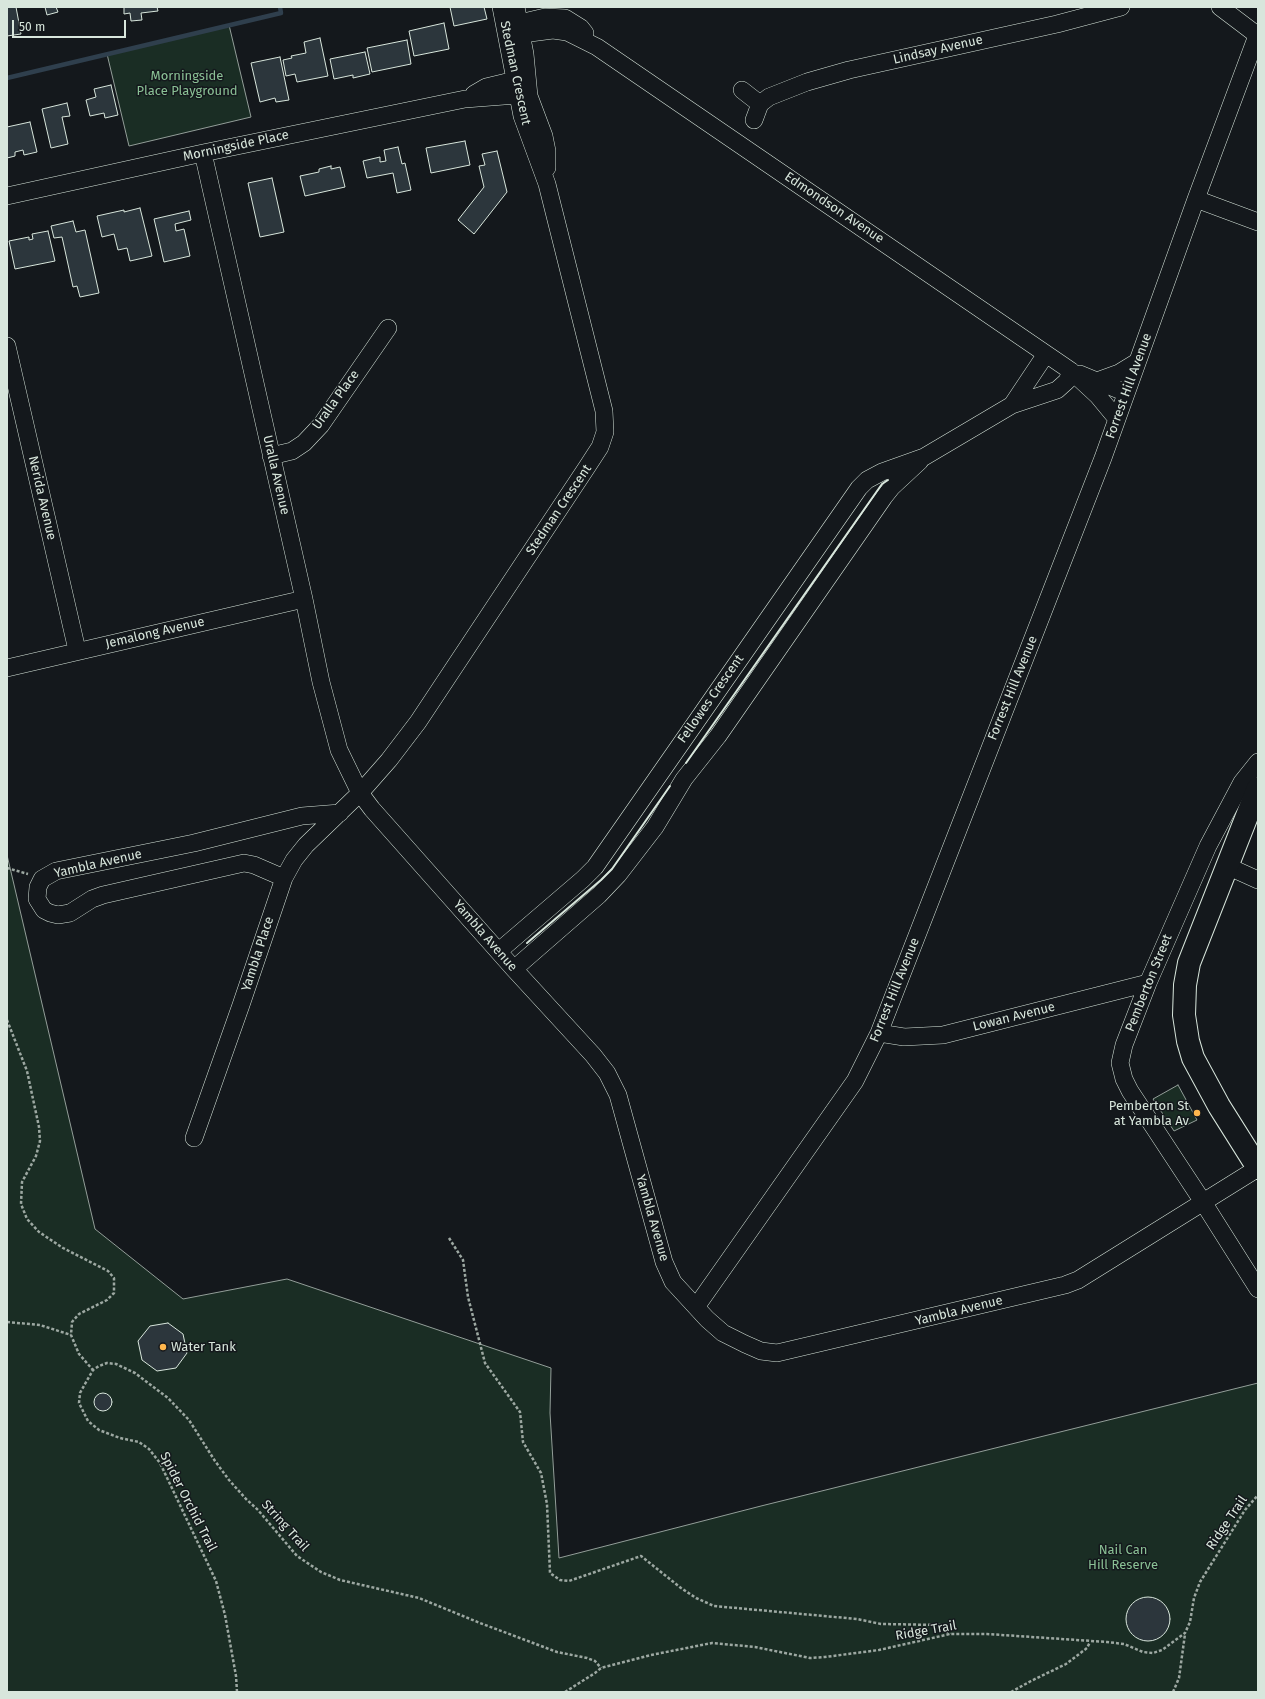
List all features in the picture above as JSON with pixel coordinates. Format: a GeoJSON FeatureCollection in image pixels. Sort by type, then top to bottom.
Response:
{"type":"FeatureCollection","features":[{"type":"Feature","properties":{"kind":"main road"},"geometry":{"type":"LineString","coordinates":[[1258,788],[1189,963],[1185,985],[1186,1028],[1193,1058],[1219,1106],[1258,1168]]}},
{"type":"Feature","properties":{"kind":"street","name":"Stedman Crescent"},"geometry":{"type":"LineString","coordinates":[[501,7],[513,28]]}},
{"type":"Feature","properties":{"kind":"street","name":"Stedman Crescent"},"geometry":{"type":"LineString","coordinates":[[360,793],[389,760],[418,722],[600,447],[605,432],[604,411],[547,184],[522,116],[513,28],[516,7]]}},
{"type":"Feature","properties":{"kind":"street","name":"Lindsay Avenue"},"geometry":{"type":"LineString","coordinates":[[760,104],[781,91],[849,70],[1049,26],[1121,7]]}},
{"type":"Feature","properties":{"kind":"street"},"geometry":{"type":"LineString","coordinates":[[1220,7],[1258,34]]}},
{"type":"Feature","properties":{"kind":"street","name":"Edmondson Avenue"},"geometry":{"type":"LineString","coordinates":[[513,28],[528,20],[546,17],[565,18],[581,28],[597,46],[1071,371],[1098,396],[1117,419]]}},
{"type":"Feature","properties":{"kind":"street","name":"Forrest Hill Avenue"},"geometry":{"type":"LineString","coordinates":[[696,1307],[855,1081],[879,1033],[1117,419],[1196,199],[1258,34]]}},
{"type":"Feature","properties":{"kind":"street","name":"Morningside Place"},"geometry":{"type":"LineString","coordinates":[[7,196],[203,152],[466,100],[486,87],[520,88]]}},
{"type":"Feature","properties":{"kind":"street"},"geometry":{"type":"LineString","coordinates":[[742,90],[760,104],[754,120]]}},
{"type":"Feature","properties":{"kind":"street","name":"Uralla Avenue"},"geometry":{"type":"LineString","coordinates":[[203,152],[304,599],[321,682],[339,750],[360,793]]}},
{"type":"Feature","properties":{"kind":"street"},"geometry":{"type":"LineString","coordinates":[[1196,199],[1258,222]]}},
{"type":"Feature","properties":{"kind":"street","name":"Uralla Place"},"geometry":{"type":"LineString","coordinates":[[272,456],[292,451],[304,443],[321,425],[388,328]]}},
{"type":"Feature","properties":{"kind":"street","name":"Nerida Avenue"},"geometry":{"type":"LineString","coordinates":[[7,346],[77,650]]}},
{"type":"Feature","properties":{"kind":"street","name":"Fellowes Crescent"},"geometry":{"type":"LineString","coordinates":[[1012,405],[1046,354]]}},
{"type":"Feature","properties":{"kind":"street"},"geometry":{"type":"LineString","coordinates":[[1097,381],[1119,373],[1137,362]]}},
{"type":"Feature","properties":{"kind":"street","name":"Edmondson Avenue"},"geometry":{"type":"LineString","coordinates":[[1071,371],[1126,393]]}},
{"type":"Feature","properties":{"kind":"street","name":"Fellowes Crescent"},"geometry":{"type":"LineString","coordinates":[[499,950],[583,879],[595,867],[859,488],[867,480],[882,472],[924,457],[1012,405],[1057,390],[1067,382],[1071,371]]}},
{"type":"Feature","properties":{"kind":"street","name":"Fellowes Crescent"},"geometry":{"type":"LineString","coordinates":[[514,969],[599,895],[622,871],[655,827],[684,779],[718,736],[892,487],[924,457]]}},
{"type":"Feature","properties":{"kind":"street","name":"Jemalong Avenue"},"geometry":{"type":"LineString","coordinates":[[7,668],[77,650],[304,599]]}},
{"type":"Feature","properties":{"kind":"street","name":"Pemberton Street"},"geometry":{"type":"LineString","coordinates":[[1258,762],[1242,782],[1208,846],[1148,983],[1124,1045],[1120,1063],[1124,1079],[1136,1101],[1203,1202],[1258,1289]]}},
{"type":"Feature","properties":{"kind":"street","name":"Yambla Place"},"geometry":{"type":"LineString","coordinates":[[194,1138],[284,878],[294,860],[306,845],[360,793]]}},
{"type":"Feature","properties":{"kind":"street","name":"Yambla Avenue"},"geometry":{"type":"LineString","coordinates":[[360,793],[372,809],[499,950],[514,969],[593,1055],[607,1073],[618,1095],[664,1262],[673,1282],[723,1333],[761,1351],[777,1353],[790,1351],[1065,1285],[1078,1280],[1258,1168]]}},
{"type":"Feature","properties":{"kind":"street","name":"Yambla Avenue"},"geometry":{"type":"LineString","coordinates":[[284,878],[254,865],[244,863],[103,895],[92,899],[70,913],[58,915],[44,910],[37,899],[38,887],[42,879],[56,871],[194,843],[302,816],[340,812]]}},
{"type":"Feature","properties":{"kind":"street"},"geometry":{"type":"LineString","coordinates":[[1227,866],[1257,875]]}},
{"type":"Feature","properties":{"kind":"street","name":"Lowan Avenue"},"geometry":{"type":"LineString","coordinates":[[879,1033],[904,1037],[944,1034],[1148,983]]}},
{"type":"Feature","properties":{"kind":"path"},"geometry":{"type":"LineString","coordinates":[[7,868],[42,879]]}},
{"type":"Feature","properties":{"kind":"path"},"geometry":{"type":"LineString","coordinates":[[7,1020],[26,1071],[39,1127],[40,1141],[36,1156],[22,1182],[21,1204],[27,1219],[39,1232],[63,1248],[108,1272],[114,1278],[114,1293],[107,1300],[79,1314],[72,1322],[71,1335],[79,1354],[93,1370]]}},
{"type":"Feature","properties":{"kind":"path"},"geometry":{"type":"LineString","coordinates":[[449,1238],[463,1260],[468,1297],[485,1362],[520,1412],[523,1442],[541,1473],[547,1504],[550,1572],[560,1580],[569,1581],[641,1556],[681,1588],[696,1598],[714,1606],[857,1619],[880,1624],[940,1625],[950,1634]]}},
{"type":"Feature","properties":{"kind":"path"},"geometry":{"type":"LineString","coordinates":[[7,1322],[40,1325],[71,1335]]}},
{"type":"Feature","properties":{"kind":"path","name":"String Trail"},"geometry":{"type":"LineString","coordinates":[[93,1370],[107,1363],[116,1364],[135,1373],[168,1398],[189,1420],[229,1480],[258,1510],[297,1556],[321,1572],[340,1580],[420,1598],[480,1623],[557,1652],[595,1661],[601,1668]]}},
{"type":"Feature","properties":{"kind":"path","name":"Spider Orchid Trail"},"geometry":{"type":"LineString","coordinates":[[93,1370],[80,1393],[79,1403],[88,1421],[99,1430],[120,1438],[138,1442],[150,1449],[160,1463],[216,1581],[223,1608],[236,1676],[237,1692]]}},
{"type":"Feature","properties":{"kind":"path","name":"Ridge Trail"},"geometry":{"type":"LineString","coordinates":[[565,1692],[601,1668],[665,1651],[712,1643],[755,1647],[810,1658],[879,1650],[950,1634],[987,1634],[1124,1644],[1143,1652],[1153,1653],[1162,1650],[1185,1633],[1190,1622],[1194,1598],[1200,1582],[1245,1510],[1258,1495]]}},
{"type":"Feature","properties":{"kind":"path"},"geometry":{"type":"LineString","coordinates":[[1173,1692],[1179,1678],[1185,1633]]}},
{"type":"Feature","properties":{"kind":"path"},"geometry":{"type":"LineString","coordinates":[[1011,1692],[1066,1664],[1087,1648],[1090,1642]]}},
{"type":"Feature","properties":{"kind":"green space","name":"Morningside Place Playground"},"geometry":{"type":"Polygon","coordinates":[[[229,25],[251,117],[129,146],[107,54],[229,25]]]}},
{"type":"Feature","properties":{"kind":"green space","name":"Nail Can Hill Reserve"},"geometry":{"type":"Polygon","coordinates":[[[7,855],[95,1229],[183,1299],[287,1279],[551,1368],[550,1413],[559,1558],[761,1506],[1258,1383],[1258,1692],[7,1692],[7,855]]]}},
{"type":"Feature","properties":{"kind":"green space"},"geometry":{"type":"Polygon","coordinates":[[[1178,1085],[1197,1120],[1174,1131],[1153,1099],[1178,1085]]]}},
{"type":"Feature","properties":{"kind":"building"},"geometry":{"type":"Polygon","coordinates":[[[7,7],[16,7],[21,34],[7,36],[7,7]]]}},
{"type":"Feature","properties":{"kind":"building"},"geometry":{"type":"Polygon","coordinates":[[[45,7],[56,7],[58,12],[47,15],[45,7]]]}},
{"type":"Feature","properties":{"kind":"building"},"geometry":{"type":"Polygon","coordinates":[[[124,7],[157,7],[158,11],[141,13],[142,20],[131,21],[130,13],[124,14],[124,7]]]}},
{"type":"Feature","properties":{"kind":"building"},"geometry":{"type":"Polygon","coordinates":[[[450,7],[484,7],[487,19],[454,26],[450,7]]]}},
{"type":"Feature","properties":{"kind":"building"},"geometry":{"type":"Polygon","coordinates":[[[444,23],[449,49],[414,56],[409,31],[444,23]]]}},
{"type":"Feature","properties":{"kind":"building"},"geometry":{"type":"Polygon","coordinates":[[[320,38],[328,76],[297,82],[295,74],[286,76],[283,60],[292,58],[291,56],[306,53],[304,42],[320,38]]]}},
{"type":"Feature","properties":{"kind":"building"},"geometry":{"type":"Polygon","coordinates":[[[407,40],[411,64],[372,72],[367,48],[407,40]]]}},
{"type":"Feature","properties":{"kind":"building"},"geometry":{"type":"Polygon","coordinates":[[[365,52],[370,74],[353,78],[353,75],[334,79],[330,59],[365,52]]]}},
{"type":"Feature","properties":{"kind":"building"},"geometry":{"type":"Polygon","coordinates":[[[280,57],[289,100],[276,102],[275,98],[260,102],[251,63],[280,57]]]}},
{"type":"Feature","properties":{"kind":"building"},"geometry":{"type":"Polygon","coordinates":[[[111,85],[118,115],[105,118],[104,113],[90,116],[86,100],[96,97],[94,89],[111,85]]]}},
{"type":"Feature","properties":{"kind":"building"},"geometry":{"type":"Polygon","coordinates":[[[67,103],[70,116],[62,117],[68,144],[51,148],[42,109],[67,103]]]}},
{"type":"Feature","properties":{"kind":"building"},"geometry":{"type":"Polygon","coordinates":[[[30,122],[37,152],[24,155],[23,150],[15,152],[15,156],[7,158],[7,127],[30,122]]]}},
{"type":"Feature","properties":{"kind":"building"},"geometry":{"type":"Polygon","coordinates":[[[465,141],[470,165],[431,173],[426,148],[465,141]]]}},
{"type":"Feature","properties":{"kind":"building"},"geometry":{"type":"Polygon","coordinates":[[[398,147],[402,164],[405,163],[411,190],[397,193],[393,173],[367,178],[363,161],[380,157],[380,162],[386,161],[384,150],[398,147]]]}},
{"type":"Feature","properties":{"kind":"building"},"geometry":{"type":"Polygon","coordinates":[[[497,151],[507,192],[474,234],[458,220],[484,187],[479,166],[485,165],[482,154],[497,151]]]}},
{"type":"Feature","properties":{"kind":"building"},"geometry":{"type":"Polygon","coordinates":[[[331,166],[331,169],[340,167],[345,187],[305,196],[300,176],[319,172],[319,169],[331,166]]]}},
{"type":"Feature","properties":{"kind":"building"},"geometry":{"type":"Polygon","coordinates":[[[272,178],[284,232],[260,237],[248,183],[272,178]]]}},
{"type":"Feature","properties":{"kind":"building"},"geometry":{"type":"Polygon","coordinates":[[[140,208],[152,256],[130,261],[127,248],[118,250],[114,234],[102,237],[97,216],[140,208]]]}},
{"type":"Feature","properties":{"kind":"building"},"geometry":{"type":"Polygon","coordinates":[[[189,211],[191,220],[175,224],[176,231],[184,229],[190,256],[164,262],[154,219],[189,211]]]}},
{"type":"Feature","properties":{"kind":"building"},"geometry":{"type":"Polygon","coordinates":[[[73,221],[76,232],[85,230],[99,293],[80,297],[77,286],[73,287],[62,237],[54,238],[51,226],[73,221]]]}},
{"type":"Feature","properties":{"kind":"building"},"geometry":{"type":"Polygon","coordinates":[[[48,231],[55,261],[15,269],[9,241],[29,237],[29,240],[33,239],[32,234],[48,231]]]}},
{"type":"Feature","properties":{"kind":"building","name":"Water Tank"},"geometry":{"type":"Polygon","coordinates":[[[168,1323],[183,1334],[187,1353],[176,1368],[157,1371],[142,1360],[138,1341],[150,1326],[168,1323]]]}},
{"type":"Feature","properties":{"kind":"building"},"geometry":{"type":"Polygon","coordinates":[[[103,1393],[109,1396],[112,1402],[109,1408],[103,1411],[97,1408],[94,1402],[97,1396],[103,1393]]]}},
{"type":"Feature","properties":{"kind":"building"},"geometry":{"type":"Polygon","coordinates":[[[1148,1597],[1160,1601],[1166,1607],[1170,1619],[1166,1631],[1160,1637],[1148,1641],[1136,1637],[1130,1631],[1126,1619],[1130,1607],[1136,1601],[1148,1597]]]}},
{"type":"Feature","properties":{"kind":"waterway"},"geometry":{"type":"LineString","coordinates":[[7,78],[281,13],[280,7]]}},
{"type":"Feature","properties":{"kind":"wall"},"geometry":{"type":"LineString","coordinates":[[686,763],[882,484],[888,480]]}},
{"type":"Feature","properties":{"kind":"wall"},"geometry":{"type":"LineString","coordinates":[[527,943],[612,869],[670,786]]}},
{"type":"Feature","properties":{"kind":"place","name":"Pemberton St at Yambla Av"},"geometry":{"type":"Point","coordinates":[1197,1113]}},
{"type":"Feature","properties":{"kind":"place","name":"Water Tank"},"geometry":{"type":"Point","coordinates":[163,1347]}}]}
